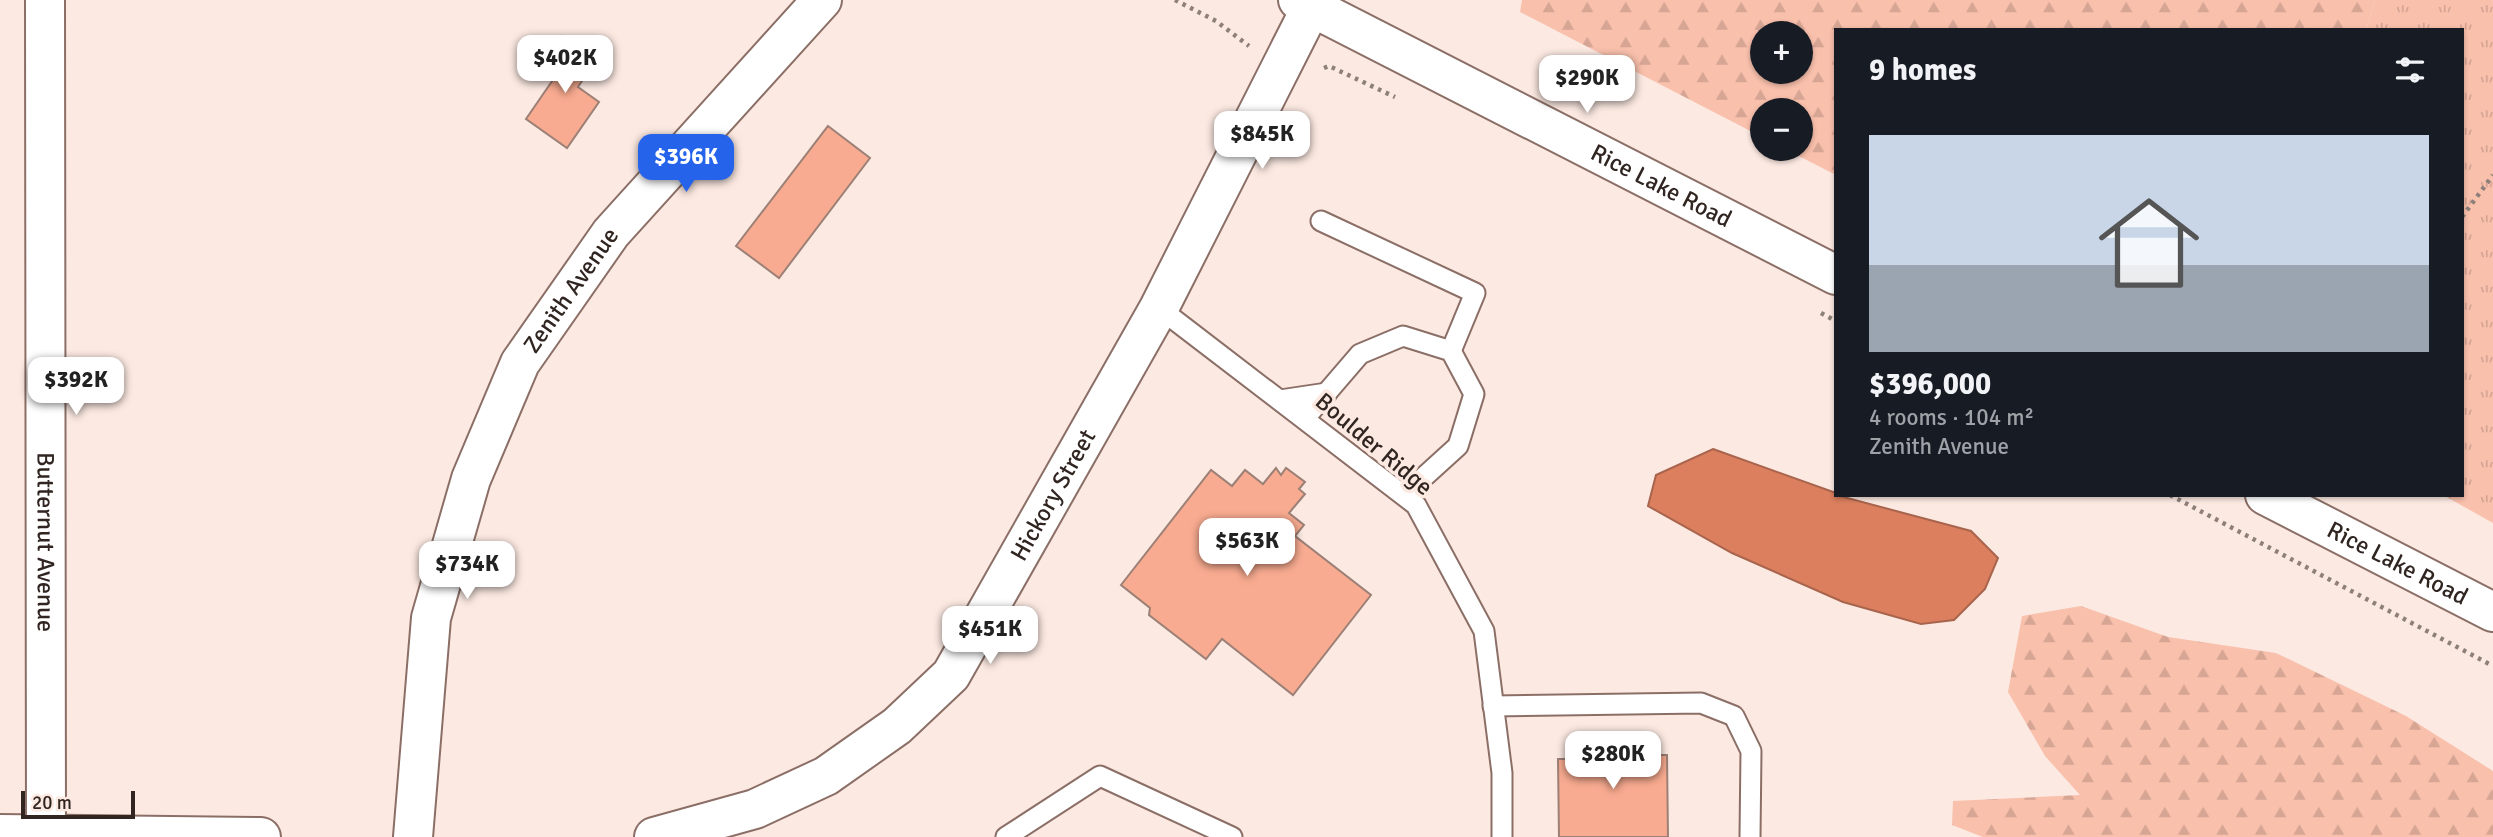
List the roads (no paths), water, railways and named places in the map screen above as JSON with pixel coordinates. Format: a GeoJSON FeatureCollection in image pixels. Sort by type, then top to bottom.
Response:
{"type":"FeatureCollection","features":[{"type":"Feature","properties":{"kind":"street","name":"Butternut Avenue"},"geometry":{"type":"LineString","coordinates":[[45,0],[47,834]]}},
{"type":"Feature","properties":{"kind":"street","name":"Zenith Avenue"},"geometry":{"type":"LineString","coordinates":[[413,837],[431,618],[471,479],[520,363],[611,233],[822,0]]}},
{"type":"Feature","properties":{"kind":"street","name":"Rice Lake Road"},"geometry":{"type":"LineString","coordinates":[[1309,2],[1834,274]]}},
{"type":"Feature","properties":{"kind":"street","name":"Hickory Street"},"geometry":{"type":"LineString","coordinates":[[653,837],[755,809],[826,776],[897,726],[951,675],[1159,308],[1309,2]]}},
{"type":"Feature","properties":{"kind":"street","name":"Rice Lake Road"},"geometry":{"type":"LineString","coordinates":[[2270,497],[2493,612]]}},
{"type":"Feature","properties":{"kind":"street"},"geometry":{"type":"LineString","coordinates":[[0,834],[261,837]]}},
{"type":"Feature","properties":{"kind":"lane"},"geometry":{"type":"LineString","coordinates":[[1321,220],[1475,293],[1451,351]]}},
{"type":"Feature","properties":{"kind":"lane","name":"Boulder Ridge"},"geometry":{"type":"LineString","coordinates":[[1159,308],[1416,505],[1483,631],[1502,773],[1502,837]]}},
{"type":"Feature","properties":{"kind":"lane"},"geometry":{"type":"LineString","coordinates":[[1305,418],[1360,354],[1403,336],[1451,351],[1474,394],[1458,446],[1404,495]]}},
{"type":"Feature","properties":{"kind":"lane"},"geometry":{"type":"LineString","coordinates":[[1280,400],[1327,393]]}},
{"type":"Feature","properties":{"kind":"lane"},"geometry":{"type":"LineString","coordinates":[[1493,706],[1701,703],[1734,716],[1751,751],[1749,837]]}},
{"type":"Feature","properties":{"kind":"lane"},"geometry":{"type":"LineString","coordinates":[[1006,837],[1101,776],[1232,837]]}}]}
